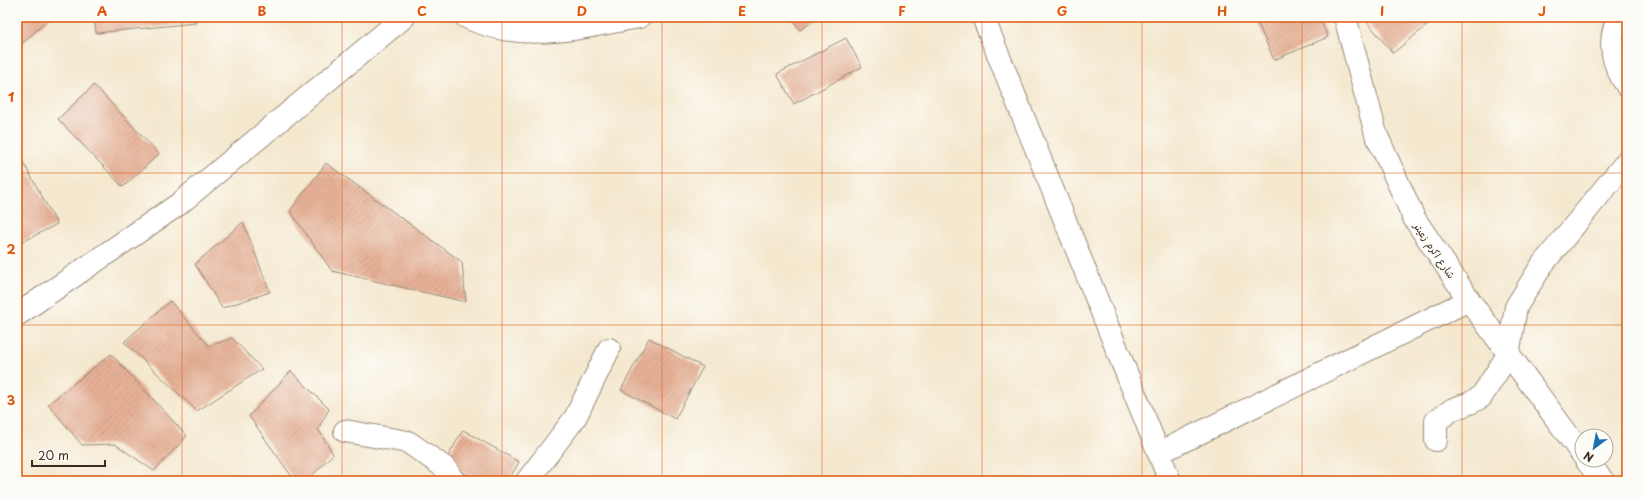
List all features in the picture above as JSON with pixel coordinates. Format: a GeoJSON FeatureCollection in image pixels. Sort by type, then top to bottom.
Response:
{"type":"FeatureCollection","features":[{"type":"Feature","properties":{"kind":"street"},"geometry":{"type":"LineString","coordinates":[[17,315],[179,204],[404,17]]}},
{"type":"Feature","properties":{"kind":"street"},"geometry":{"type":"LineString","coordinates":[[466,17],[496,28],[524,32],[547,33],[639,17]]}},
{"type":"Feature","properties":{"kind":"street"},"geometry":{"type":"LineString","coordinates":[[983,17],[1170,481]]}},
{"type":"Feature","properties":{"kind":"street","name":"شارع اكرم زعيتر"},"geometry":{"type":"LineString","coordinates":[[1345,17],[1376,134],[1414,218],[1508,355],[1574,443]]}},
{"type":"Feature","properties":{"kind":"street"},"geometry":{"type":"LineString","coordinates":[[1618,17],[1612,40],[1613,54],[1615,65],[1627,86]]}},
{"type":"Feature","properties":{"kind":"street"},"geometry":{"type":"LineString","coordinates":[[1436,440],[1436,421],[1453,409],[1481,397],[1508,355],[1516,306],[1542,265],[1627,161]]}},
{"type":"Feature","properties":{"kind":"street"},"geometry":{"type":"LineString","coordinates":[[17,297],[46,295]]}},
{"type":"Feature","properties":{"kind":"street"},"geometry":{"type":"LineString","coordinates":[[1159,453],[1469,300]]}},
{"type":"Feature","properties":{"kind":"street"},"geometry":{"type":"LineString","coordinates":[[527,481],[574,418],[609,349]]}},
{"type":"Feature","properties":{"kind":"street"},"geometry":{"type":"LineString","coordinates":[[345,431],[408,442],[444,467],[454,481]]}},
{"type":"Feature","properties":{"kind":"street"},"geometry":{"type":"LineString","coordinates":[[1592,468],[1603,481]]}},
{"type":"Feature","properties":{"kind":"building"},"geometry":{"type":"Polygon","coordinates":[[[17,17],[51,17],[17,48],[17,17]]]}},
{"type":"Feature","properties":{"kind":"building"},"geometry":{"type":"Polygon","coordinates":[[[94,17],[195,17],[196,23],[96,33],[94,17]]]}},
{"type":"Feature","properties":{"kind":"building"},"geometry":{"type":"Polygon","coordinates":[[[791,17],[820,17],[800,30],[791,17]]]}},
{"type":"Feature","properties":{"kind":"building"},"geometry":{"type":"Polygon","coordinates":[[[1255,17],[1319,17],[1328,37],[1274,60],[1255,17]]]}},
{"type":"Feature","properties":{"kind":"building"},"geometry":{"type":"Polygon","coordinates":[[[1363,17],[1426,17],[1431,22],[1393,53],[1363,17]]]}},
{"type":"Feature","properties":{"kind":"building"},"geometry":{"type":"Polygon","coordinates":[[[846,38],[862,67],[794,104],[777,74],[846,38]]]}},
{"type":"Feature","properties":{"kind":"building"},"geometry":{"type":"Polygon","coordinates":[[[94,85],[159,154],[123,187],[58,119],[94,85]]]}},
{"type":"Feature","properties":{"kind":"building"},"geometry":{"type":"Polygon","coordinates":[[[17,151],[57,224],[17,245],[17,151]]]}},
{"type":"Feature","properties":{"kind":"building"},"geometry":{"type":"Polygon","coordinates":[[[326,163],[462,262],[466,302],[332,271],[290,211],[326,163]]]}},
{"type":"Feature","properties":{"kind":"building"},"geometry":{"type":"Polygon","coordinates":[[[243,222],[270,292],[222,308],[195,264],[243,222]]]}},
{"type":"Feature","properties":{"kind":"building"},"geometry":{"type":"Polygon","coordinates":[[[170,301],[209,346],[232,338],[262,369],[197,411],[124,342],[170,301]]]}},
{"type":"Feature","properties":{"kind":"building"},"geometry":{"type":"Polygon","coordinates":[[[649,338],[703,367],[675,419],[621,390],[649,338]]]}},
{"type":"Feature","properties":{"kind":"building"},"geometry":{"type":"Polygon","coordinates":[[[111,354],[187,436],[154,471],[115,444],[82,445],[48,404],[111,354]]]}},
{"type":"Feature","properties":{"kind":"building"},"geometry":{"type":"Polygon","coordinates":[[[291,371],[329,409],[318,429],[333,454],[307,481],[295,481],[249,416],[291,371]]]}},
{"type":"Feature","properties":{"kind":"building"},"geometry":{"type":"Polygon","coordinates":[[[463,430],[519,462],[508,481],[478,481],[445,462],[463,430]]]}}]}
